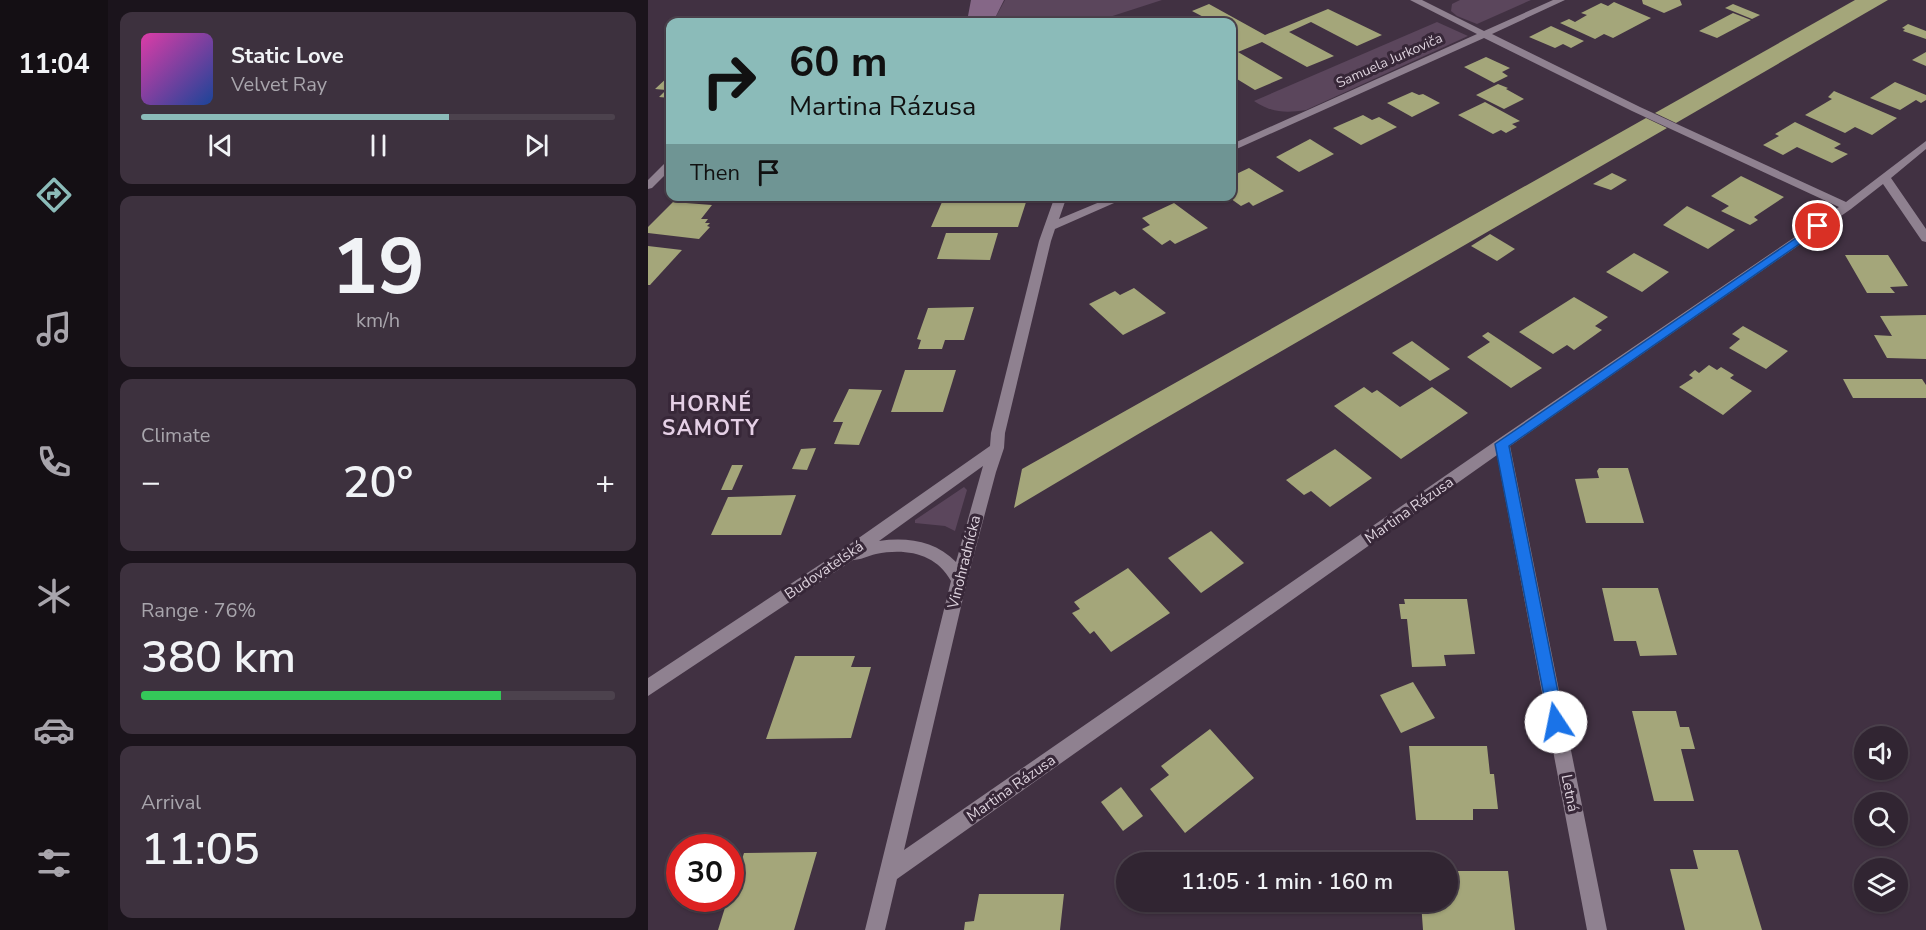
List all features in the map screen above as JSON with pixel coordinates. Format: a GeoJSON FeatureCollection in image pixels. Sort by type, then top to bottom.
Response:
{"type":"FeatureCollection","features":[{"type":"Feature","properties":{"kind":"street"},"geometry":{"type":"LineString","coordinates":[[1415,0],[1847,207]]}},
{"type":"Feature","properties":{"kind":"street"},"geometry":{"type":"LineString","coordinates":[[1429,7],[1445,0]]}},
{"type":"Feature","properties":{"kind":"street","name":"Samuela Jurkoviča"},"geometry":{"type":"LineString","coordinates":[[1236,146],[1560,0]]}},
{"type":"Feature","properties":{"kind":"street","name":"Martina Rázusa"},"geometry":{"type":"LineString","coordinates":[[890,872],[1502,444],[1847,207],[1926,144]]}},
{"type":"Feature","properties":{"kind":"street"},"geometry":{"type":"LineString","coordinates":[[648,186],[666,168]]}},
{"type":"Feature","properties":{"kind":"street"},"geometry":{"type":"LineString","coordinates":[[1885,178],[1926,237]]}},
{"type":"Feature","properties":{"kind":"street","name":"Vinohradnícka"},"geometry":{"type":"LineString","coordinates":[[875,930],[959,582],[988,472],[998,448],[998,433],[1045,241],[1059,201]]}},
{"type":"Feature","properties":{"kind":"street"},"geometry":{"type":"LineString","coordinates":[[1050,227],[1113,201]]}},
{"type":"Feature","properties":{"kind":"street","name":"Letná"},"geometry":{"type":"LineString","coordinates":[[1502,444],[1596,930]]}},
{"type":"Feature","properties":{"kind":"street","name":"Budovateľská"},"geometry":{"type":"LineString","coordinates":[[648,688],[839,561],[998,448]]}},
{"type":"Feature","properties":{"kind":"street"},"geometry":{"type":"LineString","coordinates":[[839,561],[880,547],[912,546],[933,553],[949,565],[959,582]]}},
{"type":"Feature","properties":{"kind":"shaded area"},"geometry":{"type":"Polygon","coordinates":[[[971,0],[1004,0],[995,18],[969,18],[971,0]]]}},
{"type":"Feature","properties":{"kind":"shaded area"},"geometry":{"type":"Polygon","coordinates":[[[1005,0],[1162,0],[1106,18],[995,18],[1005,0]]]}},
{"type":"Feature","properties":{"kind":"shaded area"},"geometry":{"type":"Polygon","coordinates":[[[1460,0],[1531,0],[1477,24],[1451,11],[1452,4],[1460,0]]]}},
{"type":"Feature","properties":{"kind":"shaded area"},"geometry":{"type":"Polygon","coordinates":[[[1437,22],[1468,36],[1306,110],[1279,111],[1254,101],[1437,22]]]}},
{"type":"Feature","properties":{"kind":"shaded area"},"geometry":{"type":"Polygon","coordinates":[[[964,487],[967,490],[955,531],[945,526],[915,523],[915,520],[964,487]]]}},
{"type":"Feature","properties":{"kind":"building"},"geometry":{"type":"Polygon","coordinates":[[[1642,0],[1680,0],[1682,5],[1664,13],[1643,4],[1642,0]]]}},
{"type":"Feature","properties":{"kind":"building"},"geometry":{"type":"Polygon","coordinates":[[[1855,0],[1888,0],[1676,123],[1655,113],[1855,0]]]}},
{"type":"Feature","properties":{"kind":"building"},"geometry":{"type":"Polygon","coordinates":[[[1614,2],[1651,18],[1613,38],[1604,34],[1595,39],[1560,23],[1569,19],[1575,22],[1587,15],[1581,13],[1601,3],[1608,6],[1614,2]]]}},
{"type":"Feature","properties":{"kind":"building"},"geometry":{"type":"Polygon","coordinates":[[[1209,4],[1234,18],[1205,18],[1192,11],[1209,4]]]}},
{"type":"Feature","properties":{"kind":"building"},"geometry":{"type":"Polygon","coordinates":[[[1733,4],[1760,15],[1752,19],[1725,8],[1733,4]]]}},
{"type":"Feature","properties":{"kind":"building"},"geometry":{"type":"Polygon","coordinates":[[[1328,9],[1382,35],[1357,46],[1311,22],[1289,32],[1334,56],[1307,67],[1262,42],[1238,52],[1283,78],[1255,90],[1236,78],[1236,38],[1238,37],[1236,36],[1236,19],[1265,35],[1328,9]]]}},
{"type":"Feature","properties":{"kind":"building"},"geometry":{"type":"Polygon","coordinates":[[[1733,13],[1751,20],[1717,38],[1699,31],[1733,13]]]}},
{"type":"Feature","properties":{"kind":"building"},"geometry":{"type":"Polygon","coordinates":[[[1908,24],[1926,31],[1926,39],[1903,31],[1905,29],[1902,28],[1908,24]]]}},
{"type":"Feature","properties":{"kind":"building"},"geometry":{"type":"Polygon","coordinates":[[[1551,26],[1584,41],[1571,48],[1563,44],[1555,48],[1529,37],[1551,26]]]}},
{"type":"Feature","properties":{"kind":"building"},"geometry":{"type":"Polygon","coordinates":[[[1926,52],[1926,66],[1912,60],[1926,52]]]}},
{"type":"Feature","properties":{"kind":"building"},"geometry":{"type":"Polygon","coordinates":[[[1486,57],[1510,68],[1502,72],[1508,76],[1494,83],[1464,67],[1486,57]]]}},
{"type":"Feature","properties":{"kind":"building"},"geometry":{"type":"Polygon","coordinates":[[[666,79],[666,90],[655,89],[666,79]]]}},
{"type":"Feature","properties":{"kind":"building"},"geometry":{"type":"Polygon","coordinates":[[[1895,82],[1926,95],[1926,100],[1921,103],[1916,100],[1900,110],[1870,98],[1895,82]]]}},
{"type":"Feature","properties":{"kind":"building"},"geometry":{"type":"Polygon","coordinates":[[[1498,84],[1524,99],[1504,109],[1476,95],[1498,84]]]}},
{"type":"Feature","properties":{"kind":"building"},"geometry":{"type":"Polygon","coordinates":[[[666,90],[666,98],[659,97],[666,90]]]}},
{"type":"Feature","properties":{"kind":"building"},"geometry":{"type":"Polygon","coordinates":[[[1834,91],[1897,118],[1872,135],[1855,127],[1845,133],[1805,115],[1832,99],[1828,97],[1834,91]]]}},
{"type":"Feature","properties":{"kind":"building"},"geometry":{"type":"Polygon","coordinates":[[[1412,92],[1423,94],[1440,103],[1412,117],[1387,103],[1412,92]]]}},
{"type":"Feature","properties":{"kind":"building"},"geometry":{"type":"Polygon","coordinates":[[[1485,102],[1520,121],[1512,124],[1517,127],[1506,133],[1501,130],[1493,134],[1458,115],[1485,102]]]}},
{"type":"Feature","properties":{"kind":"building"},"geometry":{"type":"Polygon","coordinates":[[[1363,115],[1372,120],[1379,117],[1397,127],[1361,145],[1333,128],[1363,115]]]}},
{"type":"Feature","properties":{"kind":"building"},"geometry":{"type":"Polygon","coordinates":[[[1646,118],[1667,128],[1014,508],[1022,469],[1646,118]]]}},
{"type":"Feature","properties":{"kind":"building"},"geometry":{"type":"Polygon","coordinates":[[[1795,122],[1841,144],[1834,148],[1848,154],[1832,163],[1797,147],[1783,155],[1763,145],[1779,136],[1775,134],[1795,122]]]}},
{"type":"Feature","properties":{"kind":"building"},"geometry":{"type":"Polygon","coordinates":[[[1310,139],[1334,154],[1299,172],[1276,157],[1310,139]]]}},
{"type":"Feature","properties":{"kind":"building"},"geometry":{"type":"Polygon","coordinates":[[[1249,168],[1284,191],[1253,206],[1249,202],[1241,206],[1234,201],[1236,201],[1236,174],[1249,168]]]}},
{"type":"Feature","properties":{"kind":"building"},"geometry":{"type":"Polygon","coordinates":[[[1612,173],[1627,180],[1611,190],[1593,184],[1612,173]]]}},
{"type":"Feature","properties":{"kind":"building"},"geometry":{"type":"Polygon","coordinates":[[[1741,176],[1784,197],[1754,217],[1758,220],[1750,225],[1721,211],[1729,206],[1711,196],[1741,176]]]}},
{"type":"Feature","properties":{"kind":"building"},"geometry":{"type":"Polygon","coordinates":[[[1026,201],[1018,227],[931,227],[942,202],[1026,201]]]}},
{"type":"Feature","properties":{"kind":"building"},"geometry":{"type":"Polygon","coordinates":[[[673,202],[712,205],[701,219],[708,219],[705,223],[710,223],[707,226],[710,227],[699,239],[648,233],[648,227],[673,202]]]}},
{"type":"Feature","properties":{"kind":"building"},"geometry":{"type":"Polygon","coordinates":[[[1174,203],[1208,228],[1175,244],[1170,240],[1162,245],[1142,229],[1150,225],[1142,218],[1174,203]]]}},
{"type":"Feature","properties":{"kind":"building"},"geometry":{"type":"Polygon","coordinates":[[[1687,206],[1735,230],[1708,249],[1663,225],[1687,206]]]}},
{"type":"Feature","properties":{"kind":"building"},"geometry":{"type":"Polygon","coordinates":[[[946,233],[998,233],[990,260],[937,259],[946,233]]]}},
{"type":"Feature","properties":{"kind":"building"},"geometry":{"type":"Polygon","coordinates":[[[1490,234],[1515,249],[1497,261],[1471,246],[1490,234]]]}},
{"type":"Feature","properties":{"kind":"building"},"geometry":{"type":"Polygon","coordinates":[[[648,246],[682,250],[650,285],[648,285],[648,246]]]}},
{"type":"Feature","properties":{"kind":"building"},"geometry":{"type":"Polygon","coordinates":[[[1634,253],[1669,272],[1642,292],[1606,272],[1634,253]]]}},
{"type":"Feature","properties":{"kind":"building"},"geometry":{"type":"Polygon","coordinates":[[[1845,255],[1888,255],[1908,286],[1890,287],[1895,293],[1867,293],[1845,255]]]}},
{"type":"Feature","properties":{"kind":"building"},"geometry":{"type":"Polygon","coordinates":[[[1134,288],[1166,313],[1123,335],[1089,304],[1115,291],[1120,295],[1134,288]]]}},
{"type":"Feature","properties":{"kind":"building"},"geometry":{"type":"Polygon","coordinates":[[[1574,297],[1608,317],[1595,326],[1602,330],[1574,350],[1567,345],[1553,354],[1519,332],[1574,297]]]}},
{"type":"Feature","properties":{"kind":"building"},"geometry":{"type":"Polygon","coordinates":[[[974,307],[964,340],[945,340],[942,349],[918,349],[921,340],[917,339],[928,308],[974,307]]]}},
{"type":"Feature","properties":{"kind":"building"},"geometry":{"type":"Polygon","coordinates":[[[1926,315],[1926,359],[1887,358],[1874,335],[1892,336],[1880,316],[1926,315]]]}},
{"type":"Feature","properties":{"kind":"building"},"geometry":{"type":"Polygon","coordinates":[[[1743,326],[1788,351],[1766,369],[1729,348],[1740,339],[1732,334],[1743,326]]]}},
{"type":"Feature","properties":{"kind":"building"},"geometry":{"type":"Polygon","coordinates":[[[1488,332],[1542,368],[1511,388],[1467,357],[1490,342],[1482,336],[1488,332]]]}},
{"type":"Feature","properties":{"kind":"building"},"geometry":{"type":"Polygon","coordinates":[[[1412,341],[1450,369],[1430,381],[1392,353],[1412,341]]]}},
{"type":"Feature","properties":{"kind":"building"},"geometry":{"type":"Polygon","coordinates":[[[1709,365],[1717,370],[1721,367],[1734,375],[1730,378],[1752,391],[1723,415],[1679,387],[1693,378],[1689,375],[1695,370],[1699,373],[1709,365]]]}},
{"type":"Feature","properties":{"kind":"building"},"geometry":{"type":"Polygon","coordinates":[[[905,370],[956,370],[943,412],[891,412],[905,370]]]}},
{"type":"Feature","properties":{"kind":"building"},"geometry":{"type":"Polygon","coordinates":[[[1843,379],[1922,379],[1926,385],[1926,398],[1853,398],[1843,379]]]}},
{"type":"Feature","properties":{"kind":"building"},"geometry":{"type":"Polygon","coordinates":[[[1364,387],[1372,393],[1377,390],[1400,407],[1432,387],[1468,413],[1401,459],[1334,406],[1364,387]]]}},
{"type":"Feature","properties":{"kind":"building"},"geometry":{"type":"Polygon","coordinates":[[[849,389],[882,390],[859,445],[834,444],[843,422],[833,422],[849,389]]]}},
{"type":"Feature","properties":{"kind":"building"},"geometry":{"type":"Polygon","coordinates":[[[816,448],[807,470],[792,469],[801,449],[816,448]]]}},
{"type":"Feature","properties":{"kind":"building"},"geometry":{"type":"Polygon","coordinates":[[[1335,449],[1372,478],[1330,507],[1311,491],[1304,495],[1286,480],[1335,449]]]}},
{"type":"Feature","properties":{"kind":"building"},"geometry":{"type":"Polygon","coordinates":[[[732,465],[743,465],[732,490],[721,490],[732,465]]]}},
{"type":"Feature","properties":{"kind":"building"},"geometry":{"type":"Polygon","coordinates":[[[1599,468],[1628,468],[1644,523],[1586,523],[1575,479],[1599,478],[1597,471],[1599,468]]]}},
{"type":"Feature","properties":{"kind":"building"},"geometry":{"type":"Polygon","coordinates":[[[796,495],[781,535],[711,535],[728,497],[796,495]]]}},
{"type":"Feature","properties":{"kind":"building"},"geometry":{"type":"Polygon","coordinates":[[[1211,531],[1244,563],[1201,593],[1168,558],[1211,531]]]}},
{"type":"Feature","properties":{"kind":"building"},"geometry":{"type":"Polygon","coordinates":[[[1128,568],[1170,613],[1111,652],[1094,631],[1090,634],[1072,613],[1080,609],[1074,602],[1128,568]]]}},
{"type":"Feature","properties":{"kind":"building"},"geometry":{"type":"Polygon","coordinates":[[[1602,588],[1658,588],[1677,655],[1640,656],[1636,641],[1614,641],[1602,588]]]}},
{"type":"Feature","properties":{"kind":"building"},"geometry":{"type":"Polygon","coordinates":[[[1404,599],[1467,599],[1475,654],[1444,655],[1446,666],[1412,667],[1407,619],[1401,619],[1399,604],[1405,604],[1404,599]]]}},
{"type":"Feature","properties":{"kind":"building"},"geometry":{"type":"Polygon","coordinates":[[[795,656],[855,656],[851,667],[871,667],[851,738],[766,739],[795,656]]]}},
{"type":"Feature","properties":{"kind":"building"},"geometry":{"type":"Polygon","coordinates":[[[1413,682],[1435,718],[1401,733],[1380,695],[1413,682]]]}},
{"type":"Feature","properties":{"kind":"building"},"geometry":{"type":"Polygon","coordinates":[[[1632,711],[1676,711],[1680,727],[1689,727],[1695,749],[1681,749],[1694,801],[1654,801],[1632,711]]]}},
{"type":"Feature","properties":{"kind":"building"},"geometry":{"type":"Polygon","coordinates":[[[1210,729],[1254,778],[1185,833],[1150,789],[1169,775],[1161,766],[1210,729]]]}},
{"type":"Feature","properties":{"kind":"building"},"geometry":{"type":"Polygon","coordinates":[[[1409,746],[1487,746],[1490,774],[1494,774],[1498,809],[1473,809],[1473,820],[1416,820],[1409,746]]]}},
{"type":"Feature","properties":{"kind":"building"},"geometry":{"type":"Polygon","coordinates":[[[1121,787],[1143,816],[1123,831],[1101,802],[1121,787]]]}},
{"type":"Feature","properties":{"kind":"building"},"geometry":{"type":"Polygon","coordinates":[[[1693,850],[1738,850],[1762,930],[1685,930],[1670,869],[1698,869],[1693,850]]]}},
{"type":"Feature","properties":{"kind":"building"},"geometry":{"type":"Polygon","coordinates":[[[817,852],[794,930],[718,930],[724,912],[744,912],[744,853],[817,852]]]}},
{"type":"Feature","properties":{"kind":"building"},"geometry":{"type":"Polygon","coordinates":[[[1458,871],[1508,871],[1515,930],[1423,930],[1422,912],[1458,912],[1458,871]]]}},
{"type":"Feature","properties":{"kind":"building"},"geometry":{"type":"Polygon","coordinates":[[[979,894],[1064,894],[1060,930],[964,930],[965,922],[974,921],[979,894]]]}},
{"type":"Feature","properties":{"kind":"district","name":"HORNÉ SAMOTY"},"geometry":{"type":"Point","coordinates":[711,416]}},
{"type":"Feature","properties":{"kind":"route"},"geometry":{"type":"LineString","coordinates":[[1556,722],[1502,444],[1818,226]]}}]}
